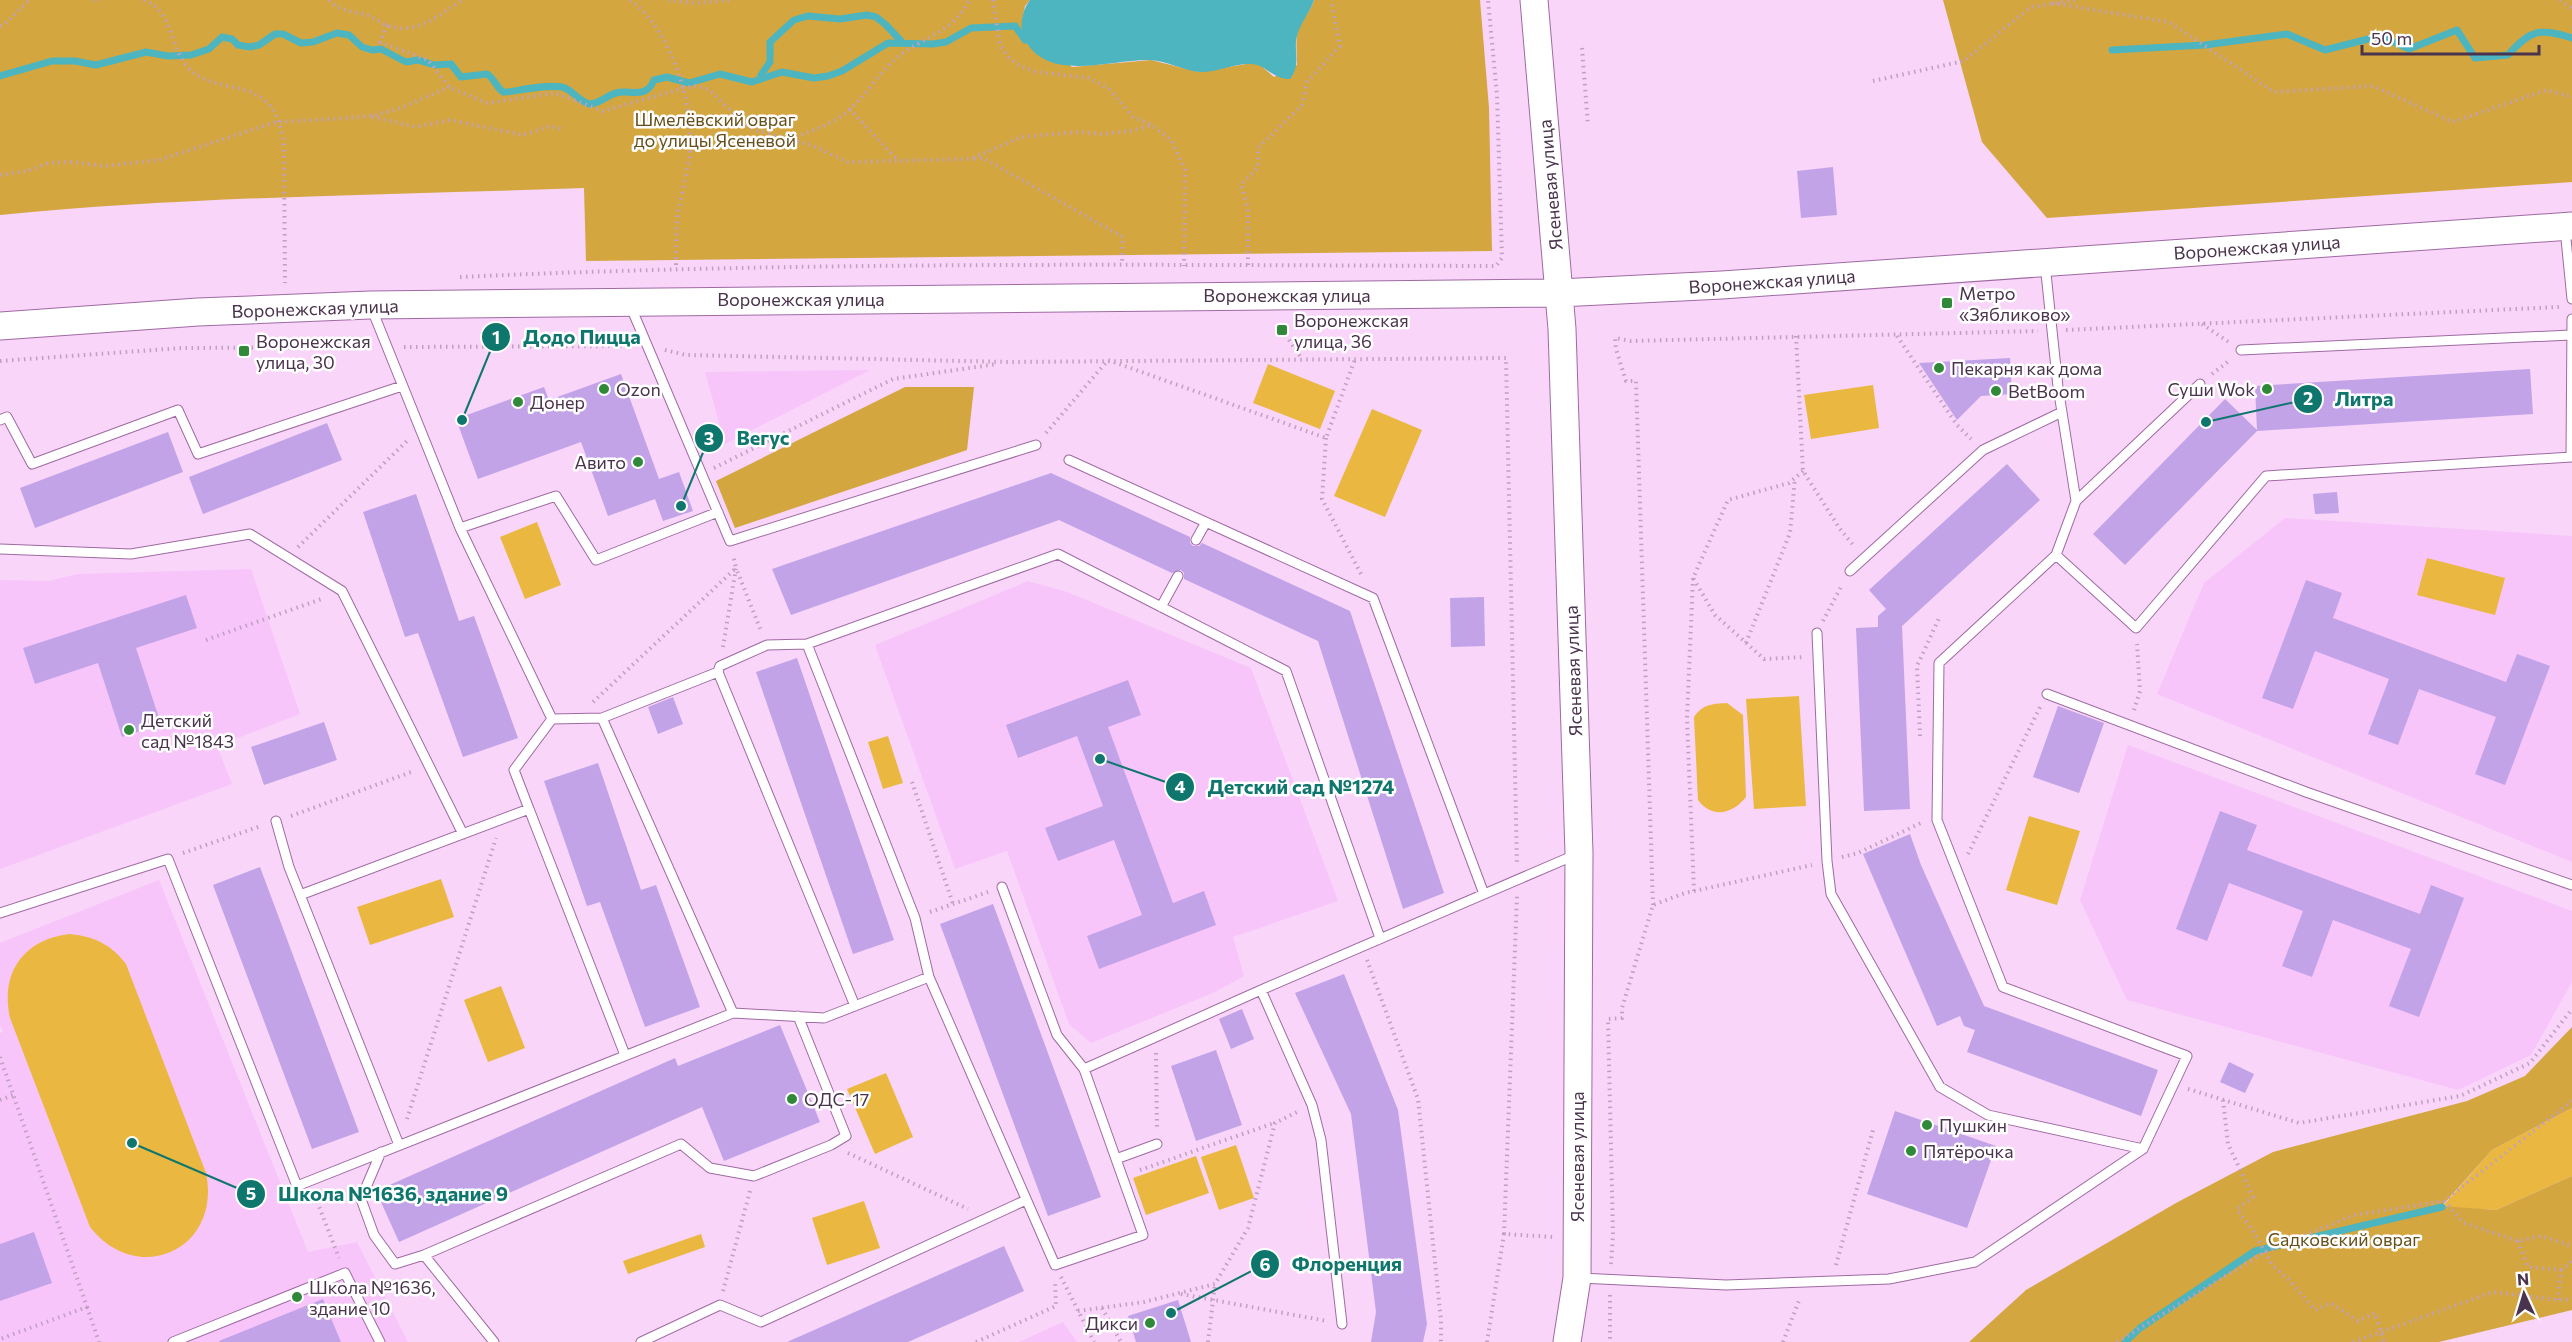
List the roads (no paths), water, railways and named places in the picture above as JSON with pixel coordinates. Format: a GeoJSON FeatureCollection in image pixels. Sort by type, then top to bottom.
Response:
{"type":"FeatureCollection","features":[{"type":"Feature","properties":{"kind":"street","name":"Ясеневая улица"},"geometry":{"type":"LineString","coordinates":[[1534,0],[1559,293],[1579,853],[1577,1238],[1576,1278],[1567,1342]]}},
{"type":"Feature","properties":{"kind":"street","name":"Воронежская улица"},"geometry":{"type":"LineString","coordinates":[[0,326],[198,312],[370,305],[1559,293],[1731,285],[2569,227]]}},
{"type":"Feature","properties":{"kind":"lane"},"geometry":{"type":"LineString","coordinates":[[2569,227],[2572,298]]}},
{"type":"Feature","properties":{"kind":"lane"},"geometry":{"type":"LineString","coordinates":[[2045,262],[2062,412],[2076,501]]}},
{"type":"Feature","properties":{"kind":"lane"},"geometry":{"type":"LineString","coordinates":[[628,301],[730,541],[1036,445]]}},
{"type":"Feature","properties":{"kind":"lane"},"geometry":{"type":"LineString","coordinates":[[370,305],[460,528],[552,719]]}},
{"type":"Feature","properties":{"kind":"lane"},"geometry":{"type":"LineString","coordinates":[[2056,555],[2136,628],[2266,476],[2572,458],[2572,319]]}},
{"type":"Feature","properties":{"kind":"lane"},"geometry":{"type":"LineString","coordinates":[[2241,350],[2571,335]]}},
{"type":"Feature","properties":{"kind":"lane"},"geometry":{"type":"LineString","coordinates":[[1576,1278],[1726,1285],[1889,1279],[1975,1262],[2143,1149],[2187,1056],[2003,987],[1937,820],[1939,663],[2056,555],[2076,501],[2200,384]]}},
{"type":"Feature","properties":{"kind":"lane"},"geometry":{"type":"LineString","coordinates":[[0,420],[7,417],[32,464],[178,410],[198,454],[402,386]]}},
{"type":"Feature","properties":{"kind":"lane"},"geometry":{"type":"LineString","coordinates":[[1850,571],[1983,450],[2062,412]]}},
{"type":"Feature","properties":{"kind":"lane"},"geometry":{"type":"LineString","coordinates":[[1069,460],[1373,597],[1484,894]]}},
{"type":"Feature","properties":{"kind":"lane"},"geometry":{"type":"LineString","coordinates":[[460,528],[556,496],[596,560],[718,512]]}},
{"type":"Feature","properties":{"kind":"lane"},"geometry":{"type":"LineString","coordinates":[[1196,540],[1206,522]]}},
{"type":"Feature","properties":{"kind":"lane"},"geometry":{"type":"LineString","coordinates":[[0,549],[131,554],[250,534],[342,591],[463,834]]}},
{"type":"Feature","properties":{"kind":"lane"},"geometry":{"type":"LineString","coordinates":[[552,719],[602,718],[719,669],[767,645],[807,644],[1058,554],[1286,671],[1380,938]]}},
{"type":"Feature","properties":{"kind":"lane"},"geometry":{"type":"LineString","coordinates":[[1161,607],[1178,576]]}},
{"type":"Feature","properties":{"kind":"lane"},"geometry":{"type":"LineString","coordinates":[[1817,633],[1827,861],[1831,894],[1940,1087],[1988,1115],[2143,1149]]}},
{"type":"Feature","properties":{"kind":"lane"},"geometry":{"type":"LineString","coordinates":[[807,644],[915,918],[929,977],[1055,1265],[1143,1235],[1084,1070],[1057,1035],[1002,887]]}},
{"type":"Feature","properties":{"kind":"lane"},"geometry":{"type":"LineString","coordinates":[[719,669],[855,1006]]}},
{"type":"Feature","properties":{"kind":"lane"},"geometry":{"type":"LineString","coordinates":[[2047,694],[2306,792],[2572,885]]}},
{"type":"Feature","properties":{"kind":"lane"},"geometry":{"type":"LineString","coordinates":[[602,718],[733,1013]]}},
{"type":"Feature","properties":{"kind":"lane"},"geometry":{"type":"LineString","coordinates":[[552,719],[514,770],[625,1055]]}},
{"type":"Feature","properties":{"kind":"lane"},"geometry":{"type":"LineString","coordinates":[[300,896],[529,809]]}},
{"type":"Feature","properties":{"kind":"lane"},"geometry":{"type":"LineString","coordinates":[[276,821],[300,896],[399,1145]]}},
{"type":"Feature","properties":{"kind":"lane"},"geometry":{"type":"LineString","coordinates":[[1084,1070],[1261,990],[1579,853]]}},
{"type":"Feature","properties":{"kind":"lane"},"geometry":{"type":"LineString","coordinates":[[0,913],[168,858],[297,1186],[733,1013],[824,1018],[929,977]]}},
{"type":"Feature","properties":{"kind":"lane"},"geometry":{"type":"LineString","coordinates":[[1261,990],[1312,1105],[1321,1140],[1342,1324]]}},
{"type":"Feature","properties":{"kind":"lane"},"geometry":{"type":"LineString","coordinates":[[381,1152],[361,1199],[374,1235],[395,1264],[424,1254],[681,1144],[710,1168],[754,1176],[831,1145],[846,1136],[798,1017]]}},
{"type":"Feature","properties":{"kind":"lane"},"geometry":{"type":"LineString","coordinates":[[1116,1159],[1157,1144]]}},
{"type":"Feature","properties":{"kind":"lane"},"geometry":{"type":"LineString","coordinates":[[641,1342],[720,1305],[761,1322],[1026,1200]]}},
{"type":"Feature","properties":{"kind":"lane"},"geometry":{"type":"LineString","coordinates":[[424,1254],[494,1342]]}},
{"type":"Feature","properties":{"kind":"lane"},"geometry":{"type":"LineString","coordinates":[[173,1342],[345,1273],[380,1342]]}},
{"type":"Feature","properties":{"kind":"waterway"},"geometry":{"type":"LineString","coordinates":[[761,75],[770,62],[770,42],[794,20],[808,16],[840,19],[867,15],[876,17],[902,42]]}},
{"type":"Feature","properties":{"kind":"waterway"},"geometry":{"type":"LineString","coordinates":[[0,76],[52,61],[75,61],[96,65],[146,52],[168,56],[191,55],[209,49],[222,37],[232,39],[238,45],[250,47],[259,45],[275,34],[283,34],[301,43],[313,42],[337,33],[349,35],[362,47],[372,50],[381,49],[406,62],[418,60],[434,65],[451,64],[461,77],[487,74],[503,92],[549,86],[558,87],[565,88],[589,104],[616,93],[642,92],[647,90],[654,80],[667,77],[689,83],[720,74],[752,82],[782,72],[814,78],[828,76],[842,71],[888,43],[946,42],[971,28],[1015,26],[1025,40]]}},
{"type":"Feature","properties":{"kind":"waterway"},"geometry":{"type":"LineString","coordinates":[[2112,50],[2205,45],[2287,34],[2325,50],[2380,36],[2409,49],[2457,30],[2475,58],[2508,55],[2523,40],[2537,33],[2552,33],[2572,38]]}},
{"type":"Feature","properties":{"kind":"waterway"},"geometry":{"type":"LineString","coordinates":[[2125,1342],[2140,1328],[2255,1251],[2442,1207]]}},
{"type":"Feature","properties":{"kind":"place","name":"Метро «Зябликово»"},"geometry":{"type":"Point","coordinates":[1947,303]}},
{"type":"Feature","properties":{"kind":"place","name":"Воронежская улица, 36"},"geometry":{"type":"Point","coordinates":[1282,330]}},
{"type":"Feature","properties":{"kind":"place","name":"Воронежская улица, 30"},"geometry":{"type":"Point","coordinates":[244,351]}},
{"type":"Feature","properties":{"kind":"place","name":"Пекарня как дома"},"geometry":{"type":"Point","coordinates":[1939,368]}},
{"type":"Feature","properties":{"kind":"place","name":"Ozon"},"geometry":{"type":"Point","coordinates":[604,389]}},
{"type":"Feature","properties":{"kind":"place","name":"Суши Wok"},"geometry":{"type":"Point","coordinates":[2267,389]}},
{"type":"Feature","properties":{"kind":"place","name":"BetBoom"},"geometry":{"type":"Point","coordinates":[1996,391]}},
{"type":"Feature","properties":{"kind":"place","name":"Донер"},"geometry":{"type":"Point","coordinates":[518,402]}},
{"type":"Feature","properties":{"kind":"place","name":"Додо Пицца"},"geometry":{"type":"Point","coordinates":[462,420]}},
{"type":"Feature","properties":{"kind":"place","name":"Литра"},"geometry":{"type":"Point","coordinates":[2206,422]}},
{"type":"Feature","properties":{"kind":"place","name":"Авито"},"geometry":{"type":"Point","coordinates":[638,462]}},
{"type":"Feature","properties":{"kind":"place","name":"Вегус"},"geometry":{"type":"Point","coordinates":[681,506]}},
{"type":"Feature","properties":{"kind":"place","name":"Детский сад №1843"},"geometry":{"type":"Point","coordinates":[129,730]}},
{"type":"Feature","properties":{"kind":"place","name":"Детский сад №1274"},"geometry":{"type":"Point","coordinates":[1100,759]}},
{"type":"Feature","properties":{"kind":"place","name":"ОДС-17"},"geometry":{"type":"Point","coordinates":[792,1099]}},
{"type":"Feature","properties":{"kind":"place","name":"Пушкин"},"geometry":{"type":"Point","coordinates":[1927,1125]}},
{"type":"Feature","properties":{"kind":"place","name":"Школа №1636, здание 9"},"geometry":{"type":"Point","coordinates":[132,1143]}},
{"type":"Feature","properties":{"kind":"place","name":"Пятёрочка"},"geometry":{"type":"Point","coordinates":[1911,1151]}},
{"type":"Feature","properties":{"kind":"place","name":"Школа №1636, здание 10"},"geometry":{"type":"Point","coordinates":[297,1297]}},
{"type":"Feature","properties":{"kind":"place","name":"Флоренция"},"geometry":{"type":"Point","coordinates":[1171,1313]}},
{"type":"Feature","properties":{"kind":"place","name":"Дикси"},"geometry":{"type":"Point","coordinates":[1150,1323]}},
{"type":"Feature","properties":{"kind":"park label","name":"Шмелёвский овраг до улицы Ясеневой"},"geometry":{"type":"Point","coordinates":[715,129]}},
{"type":"Feature","properties":{"kind":"park label","name":"Садковский овраг"},"geometry":{"type":"Point","coordinates":[2344,1239]}}]}
